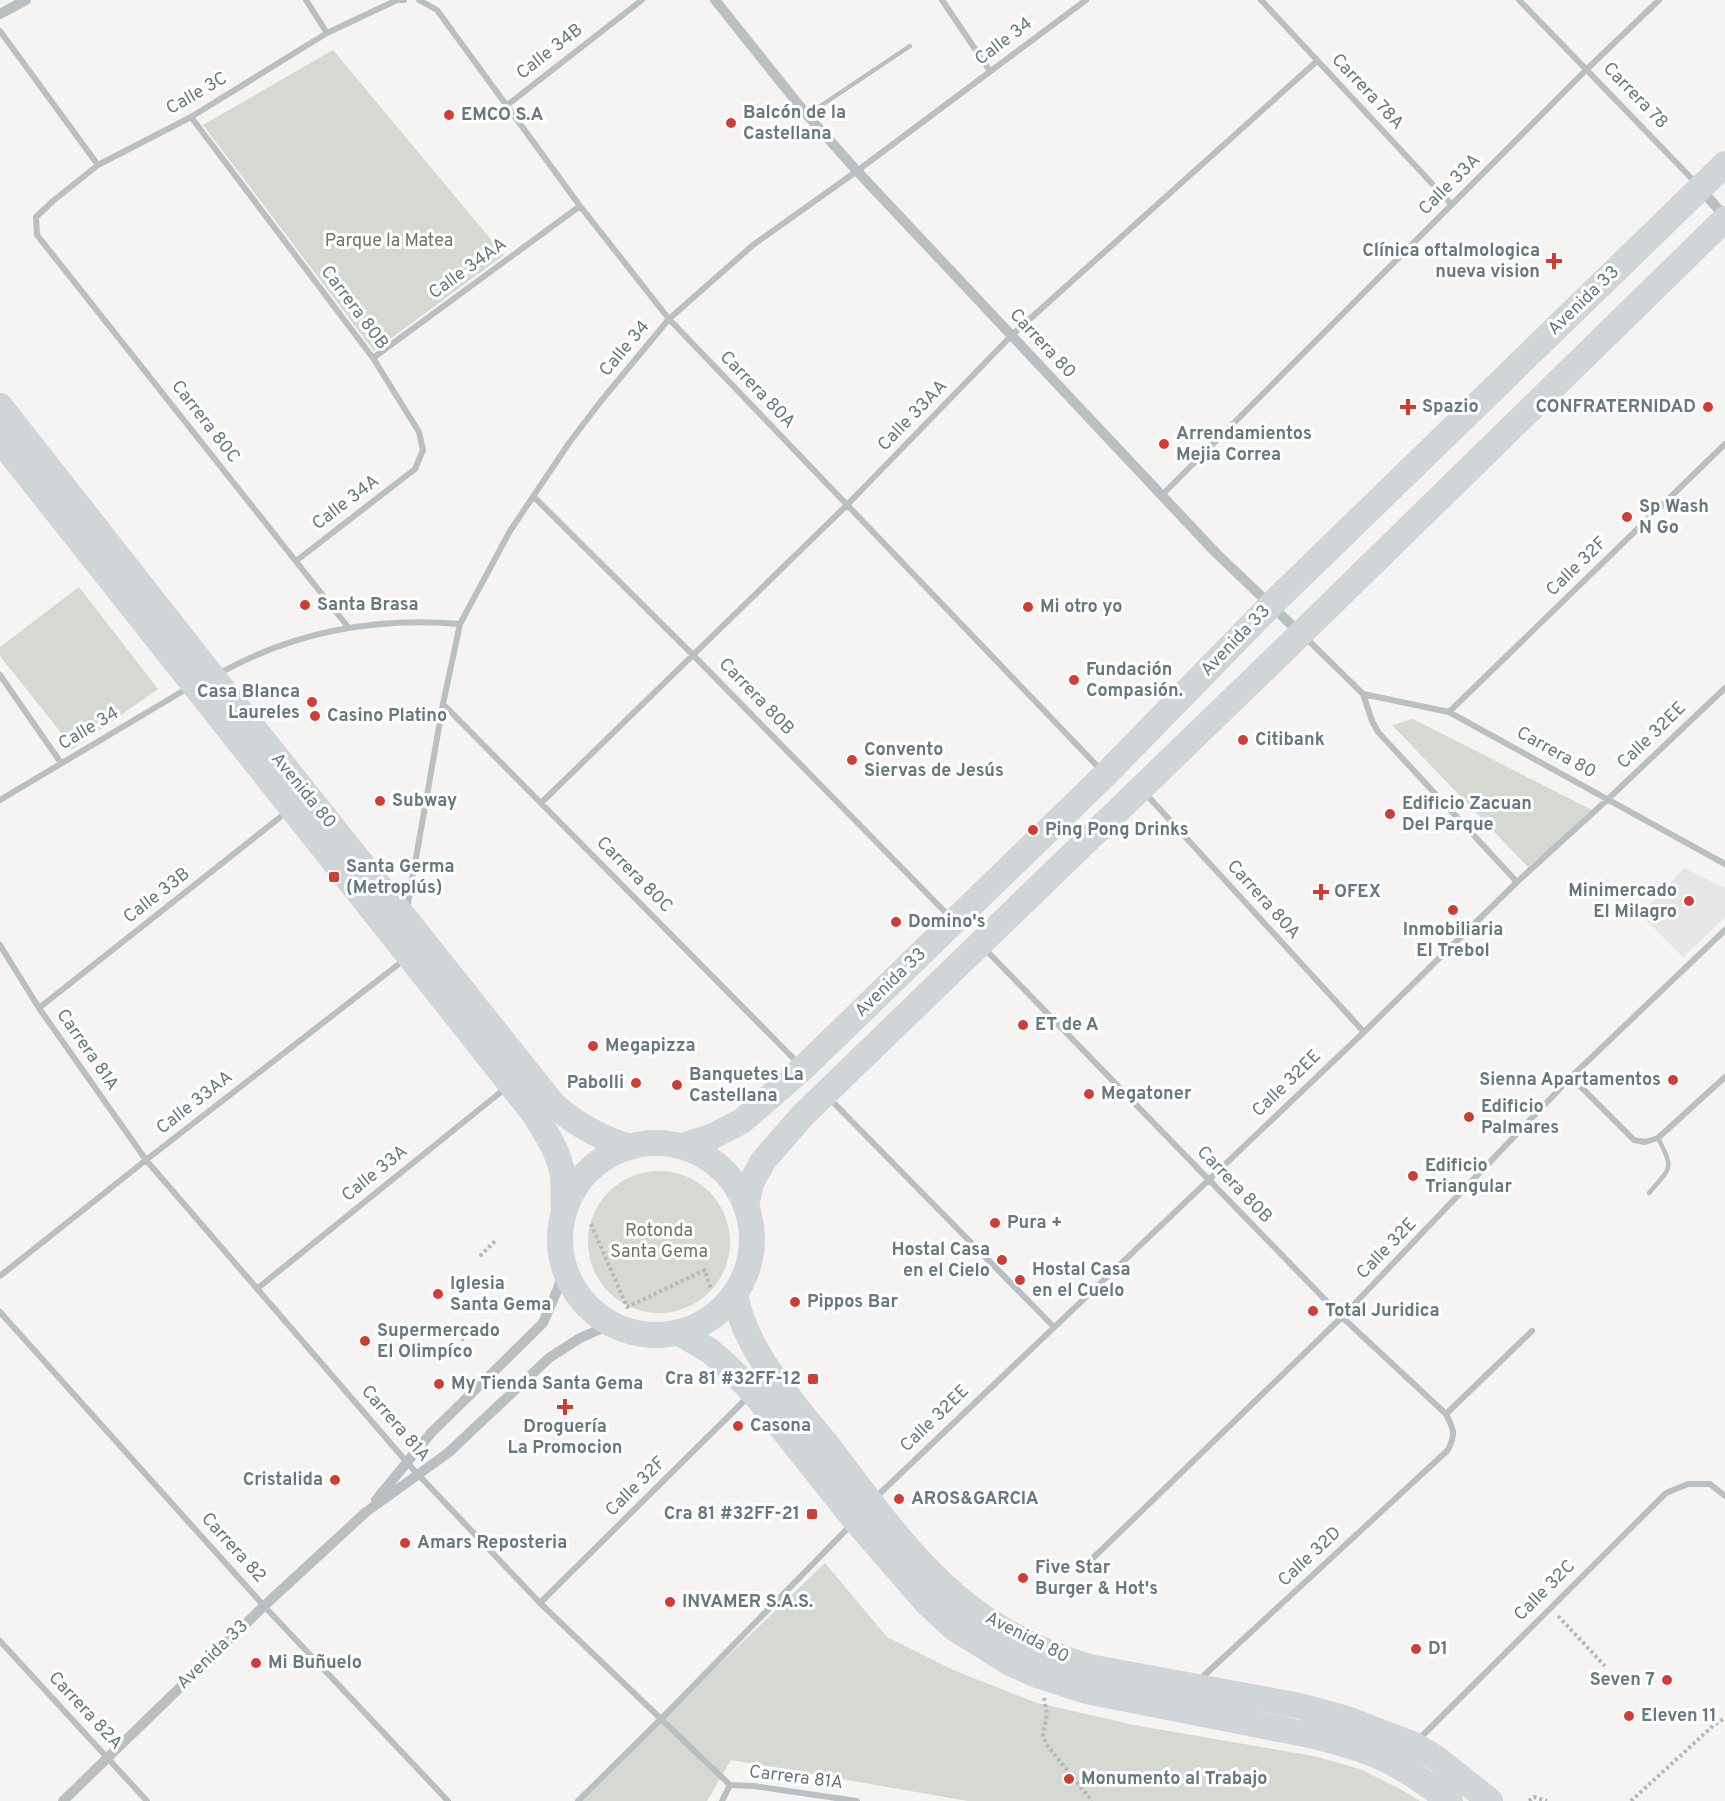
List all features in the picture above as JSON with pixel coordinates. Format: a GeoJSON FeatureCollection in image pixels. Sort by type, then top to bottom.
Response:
{"type":"FeatureCollection","features":[{"type":"Feature","properties":{"kind":"main road","name":"Avenida 33"},"geometry":{"type":"LineString","coordinates":[[682,1146],[713,1136],[742,1121],[803,1068],[1105,775],[1271,604],[1296,583],[1725,164]]}},
{"type":"Feature","properties":{"kind":"main road","name":"Avenida 33"},"geometry":{"type":"LineString","coordinates":[[746,1206],[751,1183],[763,1161],[803,1115],[1725,218]]}},
{"type":"Feature","properties":{"kind":"main road","name":"Avenida 80"},"geometry":{"type":"LineString","coordinates":[[0,406],[203,680],[292,808],[511,1083],[545,1130],[557,1155],[563,1177],[564,1212]]}},
{"type":"Feature","properties":{"kind":"main road","name":"Avenida 80"},"geometry":{"type":"LineString","coordinates":[[0,440],[405,918],[553,1104],[571,1120],[608,1141],[630,1147]]}},
{"type":"Feature","properties":{"kind":"main road"},"geometry":{"type":"LineString","coordinates":[[660,1143],[682,1146],[704,1155],[721,1168],[736,1185],[746,1206],[751,1228],[751,1250],[746,1273],[723,1291],[719,1311],[700,1324],[663,1335],[633,1333],[600,1318],[584,1304],[572,1287],[563,1263],[560,1238],[564,1212],[575,1188],[592,1168],[614,1153],[636,1145],[660,1143]]}},
{"type":"Feature","properties":{"kind":"main road","name":"Avenida 80"},"geometry":{"type":"LineString","coordinates":[[723,1291],[765,1364],[916,1590],[954,1628],[1010,1663],[1037,1675],[1086,1691],[1342,1743],[1378,1756],[1406,1770],[1449,1801]]}},
{"type":"Feature","properties":{"kind":"main road","name":"Avenida 80"},"geometry":{"type":"LineString","coordinates":[[678,1332],[710,1350],[753,1392],[863,1511],[905,1545],[958,1598],[1007,1632],[1063,1659],[1089,1667],[1300,1706],[1372,1728],[1414,1744],[1436,1758],[1490,1801]]}},
{"type":"Feature","properties":{"kind":"street"},"geometry":{"type":"LineString","coordinates":[[0,14],[26,0]]}},
{"type":"Feature","properties":{"kind":"street"},"geometry":{"type":"LineString","coordinates":[[306,0],[327,33]]}},
{"type":"Feature","properties":{"kind":"street"},"geometry":{"type":"LineString","coordinates":[[397,0],[404,0]]}},
{"type":"Feature","properties":{"kind":"street","name":"Calle 3C"},"geometry":{"type":"LineString","coordinates":[[37,235],[36,217],[98,165],[191,117],[327,33],[397,0]]}},
{"type":"Feature","properties":{"kind":"street","name":"Carrera 80A"},"geometry":{"type":"LineString","coordinates":[[418,0],[436,10],[580,206],[669,319],[1105,775]]}},
{"type":"Feature","properties":{"kind":"street","name":"Calle 34B"},"geometry":{"type":"LineString","coordinates":[[506,106],[642,0]]}},
{"type":"Feature","properties":{"kind":"street","name":"Carrera 80"},"geometry":{"type":"LineString","coordinates":[[715,0],[807,115],[856,171],[1216,553],[1363,694],[1378,732],[1517,882]]}},
{"type":"Feature","properties":{"kind":"street"},"geometry":{"type":"LineString","coordinates":[[942,0],[990,71]]}},
{"type":"Feature","properties":{"kind":"street","name":"Calle 34"},"geometry":{"type":"LineString","coordinates":[[0,800],[203,680],[268,649],[308,636],[348,627],[404,621],[460,624],[489,568],[569,443],[669,319],[753,245],[1086,0]]}},
{"type":"Feature","properties":{"kind":"street","name":"Carrera 78A"},"geometry":{"type":"LineString","coordinates":[[1261,0],[1451,204]]}},
{"type":"Feature","properties":{"kind":"street","name":"Carrera 78"},"geometry":{"type":"LineString","coordinates":[[1519,0],[1700,188],[1725,218]]}},
{"type":"Feature","properties":{"kind":"street","name":"Calle 33A"},"geometry":{"type":"LineString","coordinates":[[1162,495],[1451,204],[1659,0]]}},
{"type":"Feature","properties":{"kind":"street"},"geometry":{"type":"LineString","coordinates":[[0,31],[98,165]]}},
{"type":"Feature","properties":{"kind":"street","name":"Calle 33AA"},"geometry":{"type":"LineString","coordinates":[[541,802],[847,505],[1011,335],[1317,62]]}},
{"type":"Feature","properties":{"kind":"street","name":"Carrera 80B"},"geometry":{"type":"LineString","coordinates":[[191,117],[373,358],[419,432],[423,450],[415,469]]}},
{"type":"Feature","properties":{"kind":"street","name":"Calle 34AA"},"geometry":{"type":"LineString","coordinates":[[373,358],[580,206]]}},
{"type":"Feature","properties":{"kind":"street","name":"Carrera 80C"},"geometry":{"type":"LineString","coordinates":[[37,235],[348,627]]}},
{"type":"Feature","properties":{"kind":"street","name":"Calle 32F"},"geometry":{"type":"LineString","coordinates":[[1449,712],[1725,444]]}},
{"type":"Feature","properties":{"kind":"street","name":"Calle 34A"},"geometry":{"type":"LineString","coordinates":[[296,561],[415,469]]}},
{"type":"Feature","properties":{"kind":"street","name":"Carrera 80B"},"geometry":{"type":"LineString","coordinates":[[533,496],[955,921]]}},
{"type":"Feature","properties":{"kind":"street"},"geometry":{"type":"LineString","coordinates":[[405,918],[442,704],[460,624]]}},
{"type":"Feature","properties":{"kind":"street"},"geometry":{"type":"LineString","coordinates":[[0,675],[61,763]]}},
{"type":"Feature","properties":{"kind":"street","name":"Calle 32EE"},"geometry":{"type":"LineString","coordinates":[[578,1801],[863,1511],[1364,1032],[1517,882],[1725,688]]}},
{"type":"Feature","properties":{"kind":"street","name":"Carrera 80"},"geometry":{"type":"LineString","coordinates":[[1363,694],[1449,712],[1725,864]]}},
{"type":"Feature","properties":{"kind":"street","name":"Carrera 80C"},"geometry":{"type":"LineString","coordinates":[[442,704],[803,1068]]}},
{"type":"Feature","properties":{"kind":"street","name":"Carrera 80A"},"geometry":{"type":"LineString","coordinates":[[1140,788],[1364,1032]]}},
{"type":"Feature","properties":{"kind":"street","name":"Calle 33B"},"geometry":{"type":"LineString","coordinates":[[39,1008],[292,808]]}},
{"type":"Feature","properties":{"kind":"street","name":"Calle 32E"},"geometry":{"type":"LineString","coordinates":[[1092,1559],[1342,1317],[1571,1077],[1725,930]]}},
{"type":"Feature","properties":{"kind":"street","name":"Carrera 80B"},"geometry":{"type":"LineString","coordinates":[[979,943],[1342,1317],[1446,1414]]}},
{"type":"Feature","properties":{"kind":"street","name":"Carrera 81A"},"geometry":{"type":"LineString","coordinates":[[0,945],[39,1008],[146,1160],[407,1462],[540,1603],[730,1785],[753,1786],[857,1801]]}},
{"type":"Feature","properties":{"kind":"street","name":"Calle 33AA"},"geometry":{"type":"LineString","coordinates":[[0,1276],[410,956]]}},
{"type":"Feature","properties":{"kind":"street"},"geometry":{"type":"LineString","coordinates":[[1571,1077],[1634,1140],[1645,1142],[1658,1138],[1725,1077]]}},
{"type":"Feature","properties":{"kind":"street","name":"Calle 33A"},"geometry":{"type":"LineString","coordinates":[[258,1288],[511,1083]]}},
{"type":"Feature","properties":{"kind":"street"},"geometry":{"type":"LineString","coordinates":[[825,1094],[1054,1327]]}},
{"type":"Feature","properties":{"kind":"street","name":"Avenida 33"},"geometry":{"type":"LineString","coordinates":[[366,1512],[431,1433],[543,1323],[559,1286],[563,1263]]}},
{"type":"Feature","properties":{"kind":"street","name":"Carrera 82"},"geometry":{"type":"LineString","coordinates":[[0,1312],[264,1606],[448,1801]]}},
{"type":"Feature","properties":{"kind":"street","name":"Avenida 33"},"geometry":{"type":"LineString","coordinates":[[63,1801],[264,1606],[366,1512],[448,1453],[549,1358],[580,1338],[612,1324]]}},
{"type":"Feature","properties":{"kind":"street"},"geometry":{"type":"LineString","coordinates":[[1446,1414],[1532,1330]]}},
{"type":"Feature","properties":{"kind":"street","name":"Calle 32F"},"geometry":{"type":"LineString","coordinates":[[540,1603],[753,1392]]}},
{"type":"Feature","properties":{"kind":"street","name":"Calle 32D"},"geometry":{"type":"LineString","coordinates":[[1193,1685],[1448,1450],[1454,1438],[1454,1430],[1446,1414]]}},
{"type":"Feature","properties":{"kind":"street","name":"Calle 32C"},"geometry":{"type":"LineString","coordinates":[[1414,1744],[1666,1493],[1688,1484],[1710,1484],[1725,1496]]}},
{"type":"Feature","properties":{"kind":"street","name":"Carrera 82A"},"geometry":{"type":"LineString","coordinates":[[0,1641],[147,1801]]}},
{"type":"Feature","properties":{"kind":"street"},"geometry":{"type":"LineString","coordinates":[[722,1801],[730,1785]]}},
{"type":"Feature","properties":{"kind":"lane"},"geometry":{"type":"LineString","coordinates":[[807,115],[910,46]]}},
{"type":"Feature","properties":{"kind":"lane"},"geometry":{"type":"LineString","coordinates":[[1649,1193],[1670,1166],[1658,1138]]}},
{"type":"Feature","properties":{"kind":"path"},"geometry":{"type":"LineString","coordinates":[[591,1224],[627,1307],[705,1270],[723,1291]]}},
{"type":"Feature","properties":{"kind":"path"},"geometry":{"type":"LineString","coordinates":[[480,1256],[496,1240]]}},
{"type":"Feature","properties":{"kind":"path"},"geometry":{"type":"LineString","coordinates":[[458,1334],[464,1340]]}},
{"type":"Feature","properties":{"kind":"path"},"geometry":{"type":"LineString","coordinates":[[1555,1613],[1605,1666]]}},
{"type":"Feature","properties":{"kind":"path"},"geometry":{"type":"LineString","coordinates":[[1043,1691],[1047,1714],[1043,1735],[1046,1744],[1092,1801]]}},
{"type":"Feature","properties":{"kind":"path"},"geometry":{"type":"LineString","coordinates":[[1631,1801],[1714,1725],[1725,1719]]}},
{"type":"Feature","properties":{"kind":"path"},"geometry":{"type":"LineString","coordinates":[[1529,1801],[1534,1797],[1547,1801]]}},
{"type":"Feature","properties":{"kind":"shaded area","name":"Minimercado El Milagro"},"geometry":{"type":"Polygon","coordinates":[[[1684,868],[1725,888],[1725,917],[1683,957],[1641,915],[1684,868]]]}},
{"type":"Feature","properties":{"kind":"green space","name":"Parque la Matea"},"geometry":{"type":"Polygon","coordinates":[[[333,50],[504,255],[374,351],[203,125],[333,50]]]}},
{"type":"Feature","properties":{"kind":"green space"},"geometry":{"type":"Polygon","coordinates":[[[79,587],[158,689],[71,750],[70,744],[0,656],[0,647],[79,587]]]}},
{"type":"Feature","properties":{"kind":"green space"},"geometry":{"type":"Polygon","coordinates":[[[1413,719],[1596,812],[1528,867],[1392,725],[1413,719]]]}},
{"type":"Feature","properties":{"kind":"green space","name":"Rotonda Santa Gema"},"geometry":{"type":"Polygon","coordinates":[[[659,1171],[686,1176],[709,1192],[725,1215],[730,1242],[725,1269],[709,1292],[686,1308],[659,1313],[632,1308],[609,1292],[593,1269],[588,1242],[593,1215],[609,1192],[632,1176],[659,1171]]]}},
{"type":"Feature","properties":{"kind":"green space"},"geometry":{"type":"Polygon","coordinates":[[[825,1563],[887,1637],[953,1670],[1037,1703],[1139,1726],[1314,1756],[1360,1769],[1420,1801],[968,1801],[731,1760],[707,1801],[581,1801],[651,1730],[825,1563]]]}},
{"type":"Feature","properties":{"kind":"place","name":"EMCO S.A"},"geometry":{"type":"Point","coordinates":[449,115]}},
{"type":"Feature","properties":{"kind":"place","name":"Balcón de la Castellana"},"geometry":{"type":"Point","coordinates":[731,123]}},
{"type":"Feature","properties":{"kind":"place","name":"Clínica oftalmologica nueva vision"},"geometry":{"type":"Point","coordinates":[1554,261]}},
{"type":"Feature","properties":{"kind":"place","name":"Spazio"},"geometry":{"type":"Point","coordinates":[1408,407]}},
{"type":"Feature","properties":{"kind":"place","name":"CONFRATERNIDAD"},"geometry":{"type":"Point","coordinates":[1708,407]}},
{"type":"Feature","properties":{"kind":"place","name":"Arrendamientos Mejia Correa"},"geometry":{"type":"Point","coordinates":[1164,444]}},
{"type":"Feature","properties":{"kind":"place","name":"Sp Wash N Go"},"geometry":{"type":"Point","coordinates":[1627,517]}},
{"type":"Feature","properties":{"kind":"place","name":"Santa Brasa"},"geometry":{"type":"Point","coordinates":[305,605]}},
{"type":"Feature","properties":{"kind":"place","name":"Mi otro yo"},"geometry":{"type":"Point","coordinates":[1028,607]}},
{"type":"Feature","properties":{"kind":"place","name":"Fundación Compasión."},"geometry":{"type":"Point","coordinates":[1074,680]}},
{"type":"Feature","properties":{"kind":"place","name":"Casa Blanca Laureles"},"geometry":{"type":"Point","coordinates":[312,702]}},
{"type":"Feature","properties":{"kind":"place","name":"Casino Platino"},"geometry":{"type":"Point","coordinates":[315,716]}},
{"type":"Feature","properties":{"kind":"place","name":"Citibank"},"geometry":{"type":"Point","coordinates":[1243,740]}},
{"type":"Feature","properties":{"kind":"place","name":"Convento Siervas de Jesús"},"geometry":{"type":"Point","coordinates":[852,760]}},
{"type":"Feature","properties":{"kind":"place","name":"Subway"},"geometry":{"type":"Point","coordinates":[380,801]}},
{"type":"Feature","properties":{"kind":"place","name":"Edificio Zacuan Del Parque"},"geometry":{"type":"Point","coordinates":[1390,814]}},
{"type":"Feature","properties":{"kind":"place","name":"Ping Pong Drinks"},"geometry":{"type":"Point","coordinates":[1033,830]}},
{"type":"Feature","properties":{"kind":"place","name":"Santa Germa (Metroplús)"},"geometry":{"type":"Point","coordinates":[334,877]}},
{"type":"Feature","properties":{"kind":"place","name":"OFEX"},"geometry":{"type":"Point","coordinates":[1321,892]}},
{"type":"Feature","properties":{"kind":"place","name":"Minimercado El Milagro"},"geometry":{"type":"Point","coordinates":[1689,901]}},
{"type":"Feature","properties":{"kind":"place","name":"Inmobiliaria El Trebol"},"geometry":{"type":"Point","coordinates":[1453,910]}},
{"type":"Feature","properties":{"kind":"place","name":"Domino's"},"geometry":{"type":"Point","coordinates":[896,922]}},
{"type":"Feature","properties":{"kind":"place","name":"ET de A"},"geometry":{"type":"Point","coordinates":[1023,1025]}},
{"type":"Feature","properties":{"kind":"place","name":"Megapizza"},"geometry":{"type":"Point","coordinates":[593,1046]}},
{"type":"Feature","properties":{"kind":"place","name":"Sienna Apartamentos"},"geometry":{"type":"Point","coordinates":[1673,1080]}},
{"type":"Feature","properties":{"kind":"place","name":"Pabolli"},"geometry":{"type":"Point","coordinates":[636,1083]}},
{"type":"Feature","properties":{"kind":"place","name":"Banquetes La Castellana"},"geometry":{"type":"Point","coordinates":[677,1085]}},
{"type":"Feature","properties":{"kind":"place","name":"Megatoner"},"geometry":{"type":"Point","coordinates":[1089,1094]}},
{"type":"Feature","properties":{"kind":"place","name":"Edificio Palmares"},"geometry":{"type":"Point","coordinates":[1469,1117]}},
{"type":"Feature","properties":{"kind":"place","name":"Edificio Triangular"},"geometry":{"type":"Point","coordinates":[1413,1176]}},
{"type":"Feature","properties":{"kind":"place","name":"Pura +"},"geometry":{"type":"Point","coordinates":[995,1223]}},
{"type":"Feature","properties":{"kind":"place","name":"Hostal Casa en el Cielo"},"geometry":{"type":"Point","coordinates":[1002,1260]}},
{"type":"Feature","properties":{"kind":"place","name":"Hostal Casa en el Cuelo"},"geometry":{"type":"Point","coordinates":[1020,1280]}},
{"type":"Feature","properties":{"kind":"place","name":"Iglesia Santa Gema"},"geometry":{"type":"Point","coordinates":[438,1294]}},
{"type":"Feature","properties":{"kind":"place","name":"Pippos Bar"},"geometry":{"type":"Point","coordinates":[795,1302]}},
{"type":"Feature","properties":{"kind":"place","name":"Total Juridica"},"geometry":{"type":"Point","coordinates":[1313,1311]}},
{"type":"Feature","properties":{"kind":"place","name":"Supermercado El Olimpíco"},"geometry":{"type":"Point","coordinates":[365,1341]}},
{"type":"Feature","properties":{"kind":"place","name":"Cra 81 #32FF-12"},"geometry":{"type":"Point","coordinates":[813,1379]}},
{"type":"Feature","properties":{"kind":"place","name":"My Tienda Santa Gema"},"geometry":{"type":"Point","coordinates":[439,1384]}},
{"type":"Feature","properties":{"kind":"place","name":"Droguería La Promocion"},"geometry":{"type":"Point","coordinates":[565,1407]}},
{"type":"Feature","properties":{"kind":"place","name":"Casona"},"geometry":{"type":"Point","coordinates":[738,1426]}},
{"type":"Feature","properties":{"kind":"place","name":"Cristalida"},"geometry":{"type":"Point","coordinates":[335,1480]}},
{"type":"Feature","properties":{"kind":"place","name":"AROS&GARCIA"},"geometry":{"type":"Point","coordinates":[899,1499]}},
{"type":"Feature","properties":{"kind":"place","name":"Cra 81 #32FF-21"},"geometry":{"type":"Point","coordinates":[812,1514]}},
{"type":"Feature","properties":{"kind":"place","name":"Amars Reposteria"},"geometry":{"type":"Point","coordinates":[405,1543]}},
{"type":"Feature","properties":{"kind":"place","name":"Five Star Burger & Hot's"},"geometry":{"type":"Point","coordinates":[1023,1578]}},
{"type":"Feature","properties":{"kind":"place","name":"INVAMER S.A.S."},"geometry":{"type":"Point","coordinates":[670,1602]}},
{"type":"Feature","properties":{"kind":"place","name":"D1"},"geometry":{"type":"Point","coordinates":[1416,1649]}},
{"type":"Feature","properties":{"kind":"place","name":"Mi Buñuelo"},"geometry":{"type":"Point","coordinates":[256,1663]}},
{"type":"Feature","properties":{"kind":"place","name":"Seven 7"},"geometry":{"type":"Point","coordinates":[1667,1680]}},
{"type":"Feature","properties":{"kind":"place","name":"Eleven 11"},"geometry":{"type":"Point","coordinates":[1629,1716]}},
{"type":"Feature","properties":{"kind":"place","name":"Monumento al Trabajo"},"geometry":{"type":"Point","coordinates":[1069,1779]}}]}
